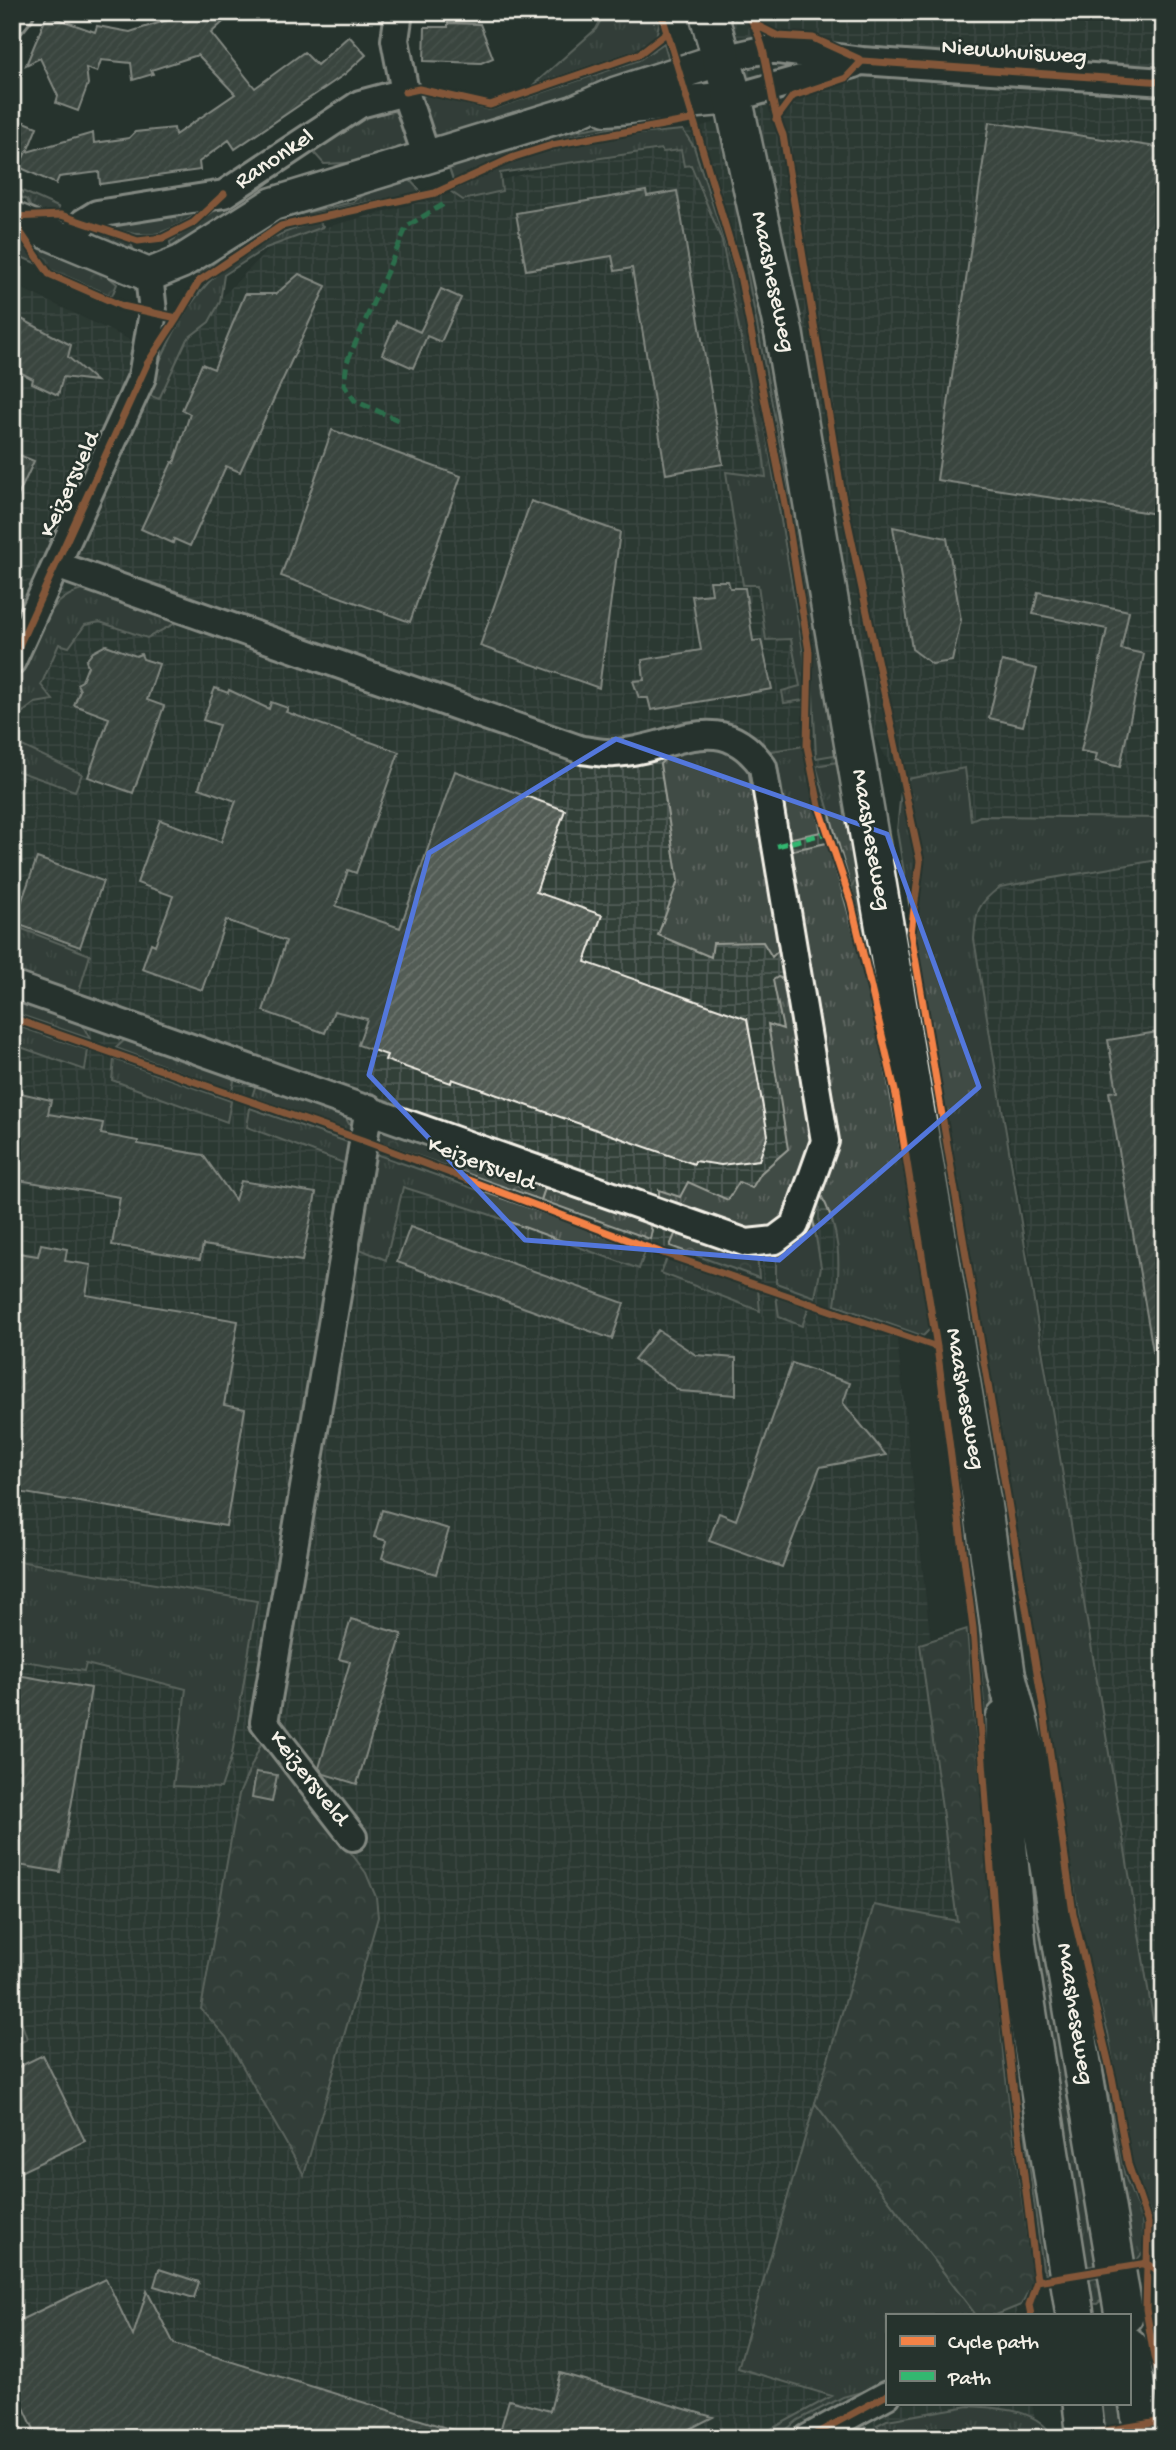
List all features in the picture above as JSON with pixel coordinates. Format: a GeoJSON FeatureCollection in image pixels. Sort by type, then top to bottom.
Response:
{"type":"FeatureCollection","features":[{"type":"Feature","properties":{"kind":"main road","name":"Maasheseweg"},"geometry":{"type":"LineString","coordinates":[[708,12],[733,98],[784,334],[982,1502],[1006,1673],[1036,1788],[1121,2314]]}},
{"type":"Feature","properties":{"kind":"main road","name":"Maasheseweg"},"geometry":{"type":"LineString","coordinates":[[1006,1673],[1004,1818],[1017,1945],[1075,2314]]}},
{"type":"Feature","properties":{"kind":"main road","name":"Maasheseweg"},"geometry":{"type":"LineString","coordinates":[[1130,2363],[1144,2438]]}},
{"type":"Feature","properties":{"kind":"main road"},"geometry":{"type":"LineString","coordinates":[[1082,2404],[1086,2438]]}},
{"type":"Feature","properties":{"kind":"street"},"geometry":{"type":"LineString","coordinates":[[12,22],[20,12]]}},
{"type":"Feature","properties":{"kind":"street"},"geometry":{"type":"LineString","coordinates":[[400,12],[395,40],[405,92],[427,158]]}},
{"type":"Feature","properties":{"kind":"street","name":"Nieuwhuisweg"},"geometry":{"type":"LineString","coordinates":[[722,58],[777,50],[862,61],[1164,82]]}},
{"type":"Feature","properties":{"kind":"street"},"geometry":{"type":"LineString","coordinates":[[12,218],[149,275],[181,262],[273,204],[574,112],[617,93],[722,58]]}},
{"type":"Feature","properties":{"kind":"street","name":"Nieuwhuisweg"},"geometry":{"type":"LineString","coordinates":[[733,98],[862,61]]}},
{"type":"Feature","properties":{"kind":"street","name":"Ranonkel"},"geometry":{"type":"LineString","coordinates":[[66,242],[84,222],[97,214],[224,194],[360,104],[405,92]]}},
{"type":"Feature","properties":{"kind":"street"},"geometry":{"type":"LineString","coordinates":[[574,112],[733,98]]}},
{"type":"Feature","properties":{"kind":"street","name":"Keizersveld"},"geometry":{"type":"LineString","coordinates":[[12,661],[146,364],[153,312],[149,275]]}},
{"type":"Feature","properties":{"kind":"street","name":"Keizersveld"},"geometry":{"type":"LineString","coordinates":[[12,985],[369,1108],[670,1218],[747,1243],[775,1240],[795,1225],[825,1141],[763,767],[741,744],[719,735],[695,736],[615,753],[582,750],[56,565]]}},
{"type":"Feature","properties":{"kind":"street","name":"Keizersveld"},"geometry":{"type":"LineString","coordinates":[[353,1838],[264,1723],[369,1108]]}},
{"type":"Feature","properties":{"kind":"street"},"geometry":{"type":"LineString","coordinates":[[808,2438],[881,2400]]}},
{"type":"Feature","properties":{"kind":"highlighted area"},"geometry":{"type":"Polygon","coordinates":[[[616,739],[887,834],[979,1087],[779,1260],[525,1240],[369,1075],[429,853],[616,739]]]}},
{"type":"Feature","properties":{"kind":"shaded area"},"geometry":{"type":"Polygon","coordinates":[[[692,12],[1164,12],[1164,2099],[1020,1197],[970,916],[866,720],[837,957],[895,1322],[985,2128],[1017,2314],[886,2314],[886,2404],[1032,2404],[1038,2438],[12,2438],[12,284],[164,356],[278,240],[724,120],[692,12]]]}},
{"type":"Feature","properties":{"kind":"green space"},"geometry":{"type":"Polygon","coordinates":[[[605,12],[655,12],[659,24],[656,37],[637,50],[532,86],[596,29],[605,12]]]}},
{"type":"Feature","properties":{"kind":"green space"},"geometry":{"type":"Polygon","coordinates":[[[664,43],[669,60],[649,71],[445,138],[429,133],[418,98],[428,94],[490,110],[639,60],[664,43]]]}},
{"type":"Feature","properties":{"kind":"green space"},"geometry":{"type":"Polygon","coordinates":[[[385,108],[401,117],[407,131],[407,144],[389,156],[368,161],[324,164],[308,146],[344,121],[385,108]]]}},
{"type":"Feature","properties":{"kind":"green space"},"geometry":{"type":"Polygon","coordinates":[[[675,113],[683,117],[623,126],[536,146],[480,168],[454,183],[449,168],[452,164],[558,134],[675,113]]]}},
{"type":"Feature","properties":{"kind":"green space"},"geometry":{"type":"Polygon","coordinates":[[[683,130],[694,147],[744,302],[804,656],[804,700],[784,703],[782,691],[800,686],[791,639],[766,640],[758,585],[743,585],[726,472],[766,477],[763,452],[722,241],[691,165],[684,166],[681,150],[663,152],[661,149],[500,173],[502,191],[463,200],[450,191],[498,166],[543,151],[612,137],[683,130]]]}},
{"type":"Feature","properties":{"kind":"green space"},"geometry":{"type":"Polygon","coordinates":[[[270,172],[274,177],[239,209],[200,235],[171,248],[170,242],[270,172]]]}},
{"type":"Feature","properties":{"kind":"green space"},"geometry":{"type":"Polygon","coordinates":[[[408,178],[422,193],[334,209],[276,227],[249,239],[224,255],[202,275],[197,274],[237,240],[268,221],[353,202],[382,183],[408,178]]]}},
{"type":"Feature","properties":{"kind":"green space"},"geometry":{"type":"Polygon","coordinates":[[[13,187],[58,207],[59,211],[33,212],[27,200],[12,193],[13,187]]]}},
{"type":"Feature","properties":{"kind":"green space"},"geometry":{"type":"Polygon","coordinates":[[[198,210],[197,214],[173,228],[152,234],[130,233],[103,225],[198,210]]]}},
{"type":"Feature","properties":{"kind":"green space"},"geometry":{"type":"Polygon","coordinates":[[[319,221],[323,227],[266,248],[224,275],[220,302],[209,322],[187,339],[159,399],[146,394],[175,331],[190,305],[208,283],[254,247],[283,233],[319,221]]]}},
{"type":"Feature","properties":{"kind":"green space"},"geometry":{"type":"Polygon","coordinates":[[[95,230],[129,240],[133,248],[99,244],[95,230]]]}},
{"type":"Feature","properties":{"kind":"green space"},"geometry":{"type":"Polygon","coordinates":[[[12,231],[98,268],[117,284],[112,296],[12,253],[12,231]]]}},
{"type":"Feature","properties":{"kind":"green space"},"geometry":{"type":"Polygon","coordinates":[[[750,260],[840,754],[816,758],[810,629],[783,462],[746,267],[750,260]]]}},
{"type":"Feature","properties":{"kind":"green space"},"geometry":{"type":"Polygon","coordinates":[[[84,590],[166,615],[174,624],[147,638],[100,622],[85,625],[69,647],[59,644],[41,685],[53,700],[35,703],[23,712],[12,698],[12,686],[31,643],[58,603],[84,590]]]}},
{"type":"Feature","properties":{"kind":"green space"},"geometry":{"type":"Polygon","coordinates":[[[12,733],[22,746],[82,774],[75,791],[12,769],[12,733]]]}},
{"type":"Feature","properties":{"kind":"green space"},"geometry":{"type":"Polygon","coordinates":[[[714,746],[737,756],[753,770],[780,949],[772,957],[763,942],[713,943],[711,957],[658,935],[678,881],[660,764],[668,756],[714,746]]]}},
{"type":"Feature","properties":{"kind":"green space"},"geometry":{"type":"Polygon","coordinates":[[[804,746],[821,832],[787,839],[765,752],[804,746]]]}},
{"type":"Feature","properties":{"kind":"green space"},"geometry":{"type":"Polygon","coordinates":[[[843,761],[879,957],[871,957],[816,766],[843,761]]]}},
{"type":"Feature","properties":{"kind":"green space"},"geometry":{"type":"Polygon","coordinates":[[[965,768],[971,820],[980,816],[1164,818],[1164,859],[1000,887],[979,909],[974,939],[1164,2085],[1164,2265],[1155,2256],[1151,2216],[1131,2167],[1108,2033],[1085,1952],[897,831],[902,780],[965,768]]]}},
{"type":"Feature","properties":{"kind":"green space"},"geometry":{"type":"Polygon","coordinates":[[[827,843],[862,963],[888,1084],[930,1329],[923,1336],[835,1305],[838,1247],[832,1219],[819,1192],[827,1176],[834,1113],[788,851],[827,843]]]}},
{"type":"Feature","properties":{"kind":"green space"},"geometry":{"type":"Polygon","coordinates":[[[12,925],[90,955],[77,998],[12,975],[12,925]]]}},
{"type":"Feature","properties":{"kind":"green space"},"geometry":{"type":"Polygon","coordinates":[[[778,977],[788,981],[814,1139],[787,1218],[759,1236],[659,1201],[659,1190],[680,1197],[688,1182],[728,1200],[739,1182],[752,1188],[761,1173],[788,1149],[768,1024],[783,1029],[773,980],[778,977]]]}},
{"type":"Feature","properties":{"kind":"green space"},"geometry":{"type":"Polygon","coordinates":[[[12,995],[79,1018],[90,1039],[12,1012],[12,995]]]}},
{"type":"Feature","properties":{"kind":"green space"},"geometry":{"type":"Polygon","coordinates":[[[12,1024],[88,1050],[85,1070],[12,1044],[12,1024]]]}},
{"type":"Feature","properties":{"kind":"green space"},"geometry":{"type":"Polygon","coordinates":[[[129,1036],[228,1071],[234,1081],[232,1091],[116,1048],[129,1036]]]}},
{"type":"Feature","properties":{"kind":"green space"},"geometry":{"type":"Polygon","coordinates":[[[114,1059],[231,1101],[227,1122],[112,1080],[114,1059]]]}},
{"type":"Feature","properties":{"kind":"green space"},"geometry":{"type":"Polygon","coordinates":[[[257,1081],[342,1111],[354,1133],[252,1097],[257,1081]]]}},
{"type":"Feature","properties":{"kind":"green space"},"geometry":{"type":"Polygon","coordinates":[[[250,1108],[350,1143],[346,1164],[247,1127],[250,1108]]]}},
{"type":"Feature","properties":{"kind":"green space"},"geometry":{"type":"Polygon","coordinates":[[[381,1126],[546,1185],[541,1200],[374,1140],[381,1126]]]}},
{"type":"Feature","properties":{"kind":"green space"},"geometry":{"type":"Polygon","coordinates":[[[370,1152],[646,1249],[639,1269],[488,1214],[403,1187],[386,1260],[355,1247],[370,1152]]]}},
{"type":"Feature","properties":{"kind":"green space"},"geometry":{"type":"Polygon","coordinates":[[[546,1185],[646,1219],[652,1230],[650,1239],[541,1200],[546,1185]]]}},
{"type":"Feature","properties":{"kind":"green space"},"geometry":{"type":"Polygon","coordinates":[[[812,1213],[821,1267],[815,1297],[776,1283],[776,1254],[801,1236],[812,1213]]]}},
{"type":"Feature","properties":{"kind":"green space"},"geometry":{"type":"Polygon","coordinates":[[[676,1232],[757,1254],[759,1278],[670,1246],[676,1232]]]}},
{"type":"Feature","properties":{"kind":"green space"},"geometry":{"type":"Polygon","coordinates":[[[667,1258],[758,1289],[760,1311],[661,1273],[667,1258]]]}},
{"type":"Feature","properties":{"kind":"green space"},"geometry":{"type":"Polygon","coordinates":[[[776,1295],[809,1307],[802,1326],[779,1317],[776,1295]]]}},
{"type":"Feature","properties":{"kind":"green space"},"geometry":{"type":"Polygon","coordinates":[[[950,1402],[990,1682],[997,1806],[1053,2274],[1046,2274],[1043,2269],[1009,2017],[975,1592],[950,1402]]]}},
{"type":"Feature","properties":{"kind":"green space"},"geometry":{"type":"Polygon","coordinates":[[[12,1560],[257,1601],[232,1755],[221,1788],[173,1786],[186,1689],[86,1664],[84,1671],[12,1659],[12,1560]]]}},
{"type":"Feature","properties":{"kind":"green space"},"geometry":{"type":"Polygon","coordinates":[[[967,1629],[1004,2063],[1033,2282],[1021,2305],[998,2314],[975,2314],[815,2103],[874,1905],[957,1921],[920,1644],[967,1629]]]}},
{"type":"Feature","properties":{"kind":"green space"},"geometry":{"type":"Polygon","coordinates":[[[264,1737],[366,1873],[376,1897],[378,1917],[304,2175],[226,2037],[201,2009],[239,1794],[264,1737]]]}},
{"type":"Feature","properties":{"kind":"green space"},"geometry":{"type":"Polygon","coordinates":[[[1019,1773],[1103,2264],[1080,2268],[1033,1998],[1019,1773]]]}},
{"type":"Feature","properties":{"kind":"green space"},"geometry":{"type":"Polygon","coordinates":[[[1078,1957],[1094,2021],[1125,2176],[1142,2219],[1144,2251],[1137,2260],[1122,2263],[1078,1957]]]}},
{"type":"Feature","properties":{"kind":"green space"},"geometry":{"type":"Polygon","coordinates":[[[12,1993],[27,2039],[12,2047],[12,1993]]]}},
{"type":"Feature","properties":{"kind":"green space"},"geometry":{"type":"Polygon","coordinates":[[[815,2103],[975,2314],[886,2314],[886,2385],[843,2397],[798,2420],[776,2438],[755,2438],[832,2396],[738,2368],[815,2103]]]}},
{"type":"Feature","properties":{"kind":"green space"},"geometry":{"type":"Polygon","coordinates":[[[1104,2275],[1107,2295],[1097,2304],[1091,2303],[1085,2280],[1104,2275]]]}},
{"type":"Feature","properties":{"kind":"green space"},"geometry":{"type":"Polygon","coordinates":[[[1093,2404],[1125,2404],[1129,2424],[1097,2430],[1093,2404]]]}},
{"type":"Feature","properties":{"kind":"green space"},"geometry":{"type":"Polygon","coordinates":[[[969,2406],[1005,2409],[1028,2415],[1047,2428],[1054,2438],[885,2438],[877,2425],[887,2420],[969,2406]]]}},
{"type":"Feature","properties":{"kind":"green space"},"geometry":{"type":"Polygon","coordinates":[[[864,2425],[870,2438],[838,2438],[864,2425]]]}},
{"type":"Feature","properties":{"kind":"building"},"geometry":{"type":"Polygon","coordinates":[[[180,12],[234,12],[211,33],[255,88],[304,52],[317,65],[349,36],[366,55],[345,74],[235,149],[229,140],[199,162],[200,170],[100,184],[99,172],[59,177],[56,184],[19,167],[25,154],[12,148],[12,117],[37,127],[27,152],[93,133],[94,143],[129,138],[135,132],[174,128],[175,135],[235,94],[198,55],[151,70],[153,74],[133,80],[131,63],[101,60],[97,72],[86,68],[88,84],[78,111],[56,103],[58,96],[40,58],[26,65],[47,15],[95,32],[97,26],[130,32],[174,18],[180,12]]]}},
{"type":"Feature","properties":{"kind":"building"},"geometry":{"type":"Polygon","coordinates":[[[448,23],[480,24],[493,58],[481,63],[424,61],[425,27],[448,27],[448,23]]]}},
{"type":"Feature","properties":{"kind":"building"},"geometry":{"type":"Polygon","coordinates":[[[989,122],[1164,148],[1164,515],[937,480],[989,122]]]}},
{"type":"Feature","properties":{"kind":"building"},"geometry":{"type":"Polygon","coordinates":[[[646,191],[647,196],[677,191],[723,464],[666,474],[632,268],[615,271],[612,256],[526,270],[516,213],[646,191]]]}},
{"type":"Feature","properties":{"kind":"building"},"geometry":{"type":"Polygon","coordinates":[[[299,274],[326,286],[240,472],[226,466],[190,546],[174,539],[173,543],[141,529],[172,462],[174,463],[190,414],[182,410],[202,364],[214,369],[245,294],[276,294],[299,274]]]}},
{"type":"Feature","properties":{"kind":"building"},"geometry":{"type":"Polygon","coordinates":[[[441,289],[461,298],[441,342],[427,336],[413,368],[382,354],[396,321],[420,332],[441,289]]]}},
{"type":"Feature","properties":{"kind":"building"},"geometry":{"type":"Polygon","coordinates":[[[12,314],[71,345],[68,357],[96,381],[63,377],[58,395],[32,383],[33,379],[12,368],[12,314]]]}},
{"type":"Feature","properties":{"kind":"building"},"geometry":{"type":"Polygon","coordinates":[[[332,430],[461,476],[410,622],[281,576],[332,430]]]}},
{"type":"Feature","properties":{"kind":"building"},"geometry":{"type":"Polygon","coordinates":[[[12,452],[34,461],[12,509],[12,452]]]}},
{"type":"Feature","properties":{"kind":"building"},"geometry":{"type":"Polygon","coordinates":[[[531,501],[620,532],[599,688],[480,646],[531,501]]]}},
{"type":"Feature","properties":{"kind":"building"},"geometry":{"type":"Polygon","coordinates":[[[893,527],[947,538],[961,620],[952,661],[932,664],[912,649],[893,527]]]}},
{"type":"Feature","properties":{"kind":"building"},"geometry":{"type":"Polygon","coordinates":[[[710,581],[728,581],[730,588],[745,588],[753,641],[761,640],[772,689],[651,710],[648,698],[639,698],[633,681],[644,680],[642,660],[701,650],[692,596],[712,594],[710,581]]]}},
{"type":"Feature","properties":{"kind":"building"},"geometry":{"type":"Polygon","coordinates":[[[1038,592],[1129,611],[1121,649],[1144,654],[1120,767],[1095,761],[1097,754],[1081,751],[1107,629],[1033,614],[1038,592]]]}},
{"type":"Feature","properties":{"kind":"building"},"geometry":{"type":"Polygon","coordinates":[[[106,645],[136,656],[141,654],[143,659],[159,664],[147,700],[164,706],[133,793],[88,777],[109,718],[74,705],[80,690],[77,684],[82,681],[88,666],[86,661],[93,652],[106,645]]]}},
{"type":"Feature","properties":{"kind":"building"},"geometry":{"type":"Polygon","coordinates":[[[1002,661],[1037,669],[1023,726],[989,718],[1002,661]]]}},
{"type":"Feature","properties":{"kind":"building"},"geometry":{"type":"Polygon","coordinates":[[[215,688],[228,693],[229,690],[269,709],[271,702],[288,708],[286,712],[399,752],[356,873],[348,870],[336,906],[400,928],[455,771],[565,810],[536,892],[602,915],[585,962],[747,1019],[768,1135],[759,1160],[721,1165],[695,1161],[694,1164],[452,1079],[451,1083],[385,1060],[387,1055],[358,1045],[367,1019],[334,1011],[325,1033],[263,1011],[286,941],[226,920],[202,990],[142,969],[151,943],[155,945],[173,896],[137,883],[160,820],[221,842],[236,801],[199,788],[219,725],[203,720],[215,688]]]}},
{"type":"Feature","properties":{"kind":"building"},"geometry":{"type":"Polygon","coordinates":[[[37,858],[103,881],[80,947],[14,923],[37,858]]]}},
{"type":"Feature","properties":{"kind":"building"},"geometry":{"type":"Polygon","coordinates":[[[1164,1031],[1164,1356],[1154,1357],[1109,1092],[1117,1091],[1108,1040],[1164,1031]]]}},
{"type":"Feature","properties":{"kind":"building"},"geometry":{"type":"Polygon","coordinates":[[[12,1091],[51,1100],[48,1114],[103,1123],[101,1134],[138,1141],[138,1144],[203,1155],[235,1200],[241,1181],[316,1193],[302,1261],[203,1245],[200,1259],[112,1245],[120,1197],[12,1179],[12,1091]]]}},
{"type":"Feature","properties":{"kind":"building"},"geometry":{"type":"Polygon","coordinates":[[[410,1227],[624,1303],[612,1339],[397,1262],[410,1227]]]}},
{"type":"Feature","properties":{"kind":"building"},"geometry":{"type":"Polygon","coordinates":[[[41,1244],[67,1249],[65,1261],[91,1265],[86,1295],[238,1321],[224,1405],[245,1409],[226,1526],[12,1491],[12,1252],[38,1256],[41,1244]]]}},
{"type":"Feature","properties":{"kind":"building"},"geometry":{"type":"Polygon","coordinates":[[[658,1330],[696,1355],[736,1358],[736,1395],[680,1391],[634,1359],[658,1330]]]}},
{"type":"Feature","properties":{"kind":"building"},"geometry":{"type":"Polygon","coordinates":[[[792,1363],[850,1383],[843,1403],[886,1455],[820,1467],[782,1567],[709,1541],[719,1513],[736,1520],[792,1363]]]}},
{"type":"Feature","properties":{"kind":"building"},"geometry":{"type":"Polygon","coordinates":[[[382,1510],[449,1529],[436,1574],[382,1558],[387,1541],[374,1537],[382,1510]]]}},
{"type":"Feature","properties":{"kind":"building"},"geometry":{"type":"Polygon","coordinates":[[[351,1619],[402,1634],[357,1784],[324,1774],[319,1768],[350,1662],[339,1659],[351,1619]]]}},
{"type":"Feature","properties":{"kind":"building"},"geometry":{"type":"Polygon","coordinates":[[[12,1674],[91,1688],[60,1872],[12,1864],[12,1674]]]}},
{"type":"Feature","properties":{"kind":"building"},"geometry":{"type":"Polygon","coordinates":[[[256,1772],[277,1775],[272,1802],[252,1798],[256,1772]]]}},
{"type":"Feature","properties":{"kind":"building"},"geometry":{"type":"Polygon","coordinates":[[[43,2055],[85,2141],[12,2176],[12,2070],[43,2055]]]}},
{"type":"Feature","properties":{"kind":"building"},"geometry":{"type":"Polygon","coordinates":[[[159,2269],[199,2282],[194,2298],[154,2286],[159,2269]]]}},
{"type":"Feature","properties":{"kind":"building"},"geometry":{"type":"Polygon","coordinates":[[[106,2279],[133,2336],[147,2291],[174,2344],[463,2433],[463,2438],[38,2438],[19,2397],[12,2395],[12,2324],[106,2279]]]}},
{"type":"Feature","properties":{"kind":"building"},"geometry":{"type":"Polygon","coordinates":[[[560,2373],[713,2417],[672,2438],[498,2438],[509,2400],[550,2411],[560,2373]]]}},
{"type":"Feature","properties":{"kind":"marked path"},"geometry":{"type":"LineString","coordinates":[[398,420],[355,401],[344,384],[347,362],[407,226],[444,204]]}},
{"type":"Feature","properties":{"kind":"marked path"},"geometry":{"type":"LineString","coordinates":[[777,846],[827,833]]}},
{"type":"Feature","properties":{"kind":"cycle path"},"geometry":{"type":"LineString","coordinates":[[661,12],[740,275],[786,509],[809,652],[807,746],[819,806],[851,902],[896,1095],[937,1347],[973,1628],[998,1963],[1037,2281],[1029,2305],[1031,2314]]}},
{"type":"Feature","properties":{"kind":"cycle path"},"geometry":{"type":"LineString","coordinates":[[746,12],[765,56],[774,105],[783,135],[842,495],[920,861],[911,933],[1045,1719],[1073,1913],[1112,2077],[1128,2164],[1148,2223],[1146,2309],[1154,2357],[1164,2389]]}},
{"type":"Feature","properties":{"kind":"cycle path"},"geometry":{"type":"LineString","coordinates":[[754,24],[778,36],[813,38],[859,59]]}},
{"type":"Feature","properties":{"kind":"cycle path"},"geometry":{"type":"LineString","coordinates":[[405,92],[419,89],[490,105],[639,54],[666,33]]}},
{"type":"Feature","properties":{"kind":"cycle path"},"geometry":{"type":"LineString","coordinates":[[776,119],[793,96],[846,78],[862,61],[1164,82]]}},
{"type":"Feature","properties":{"kind":"cycle path"},"geometry":{"type":"LineString","coordinates":[[12,220],[49,274],[122,306],[177,318],[199,281],[281,226],[435,193],[514,157],[552,145],[691,120]]}},
{"type":"Feature","properties":{"kind":"cycle path"},"geometry":{"type":"LineString","coordinates":[[12,217],[61,215],[138,241],[163,238],[193,223],[224,194]]}},
{"type":"Feature","properties":{"kind":"cycle path"},"geometry":{"type":"LineString","coordinates":[[12,661],[147,364],[177,318]]}},
{"type":"Feature","properties":{"kind":"cycle path"},"geometry":{"type":"LineString","coordinates":[[12,1018],[362,1140],[660,1252],[937,1347]]}},
{"type":"Feature","properties":{"kind":"cycle path"},"geometry":{"type":"LineString","coordinates":[[1037,2281],[1147,2263],[1164,2275]]}},
{"type":"Feature","properties":{"kind":"cycle path"},"geometry":{"type":"LineString","coordinates":[[808,2438],[886,2396]]}},
{"type":"Feature","properties":{"kind":"cycle path"},"geometry":{"type":"LineString","coordinates":[[1064,2438],[1164,2421]]}}]}
